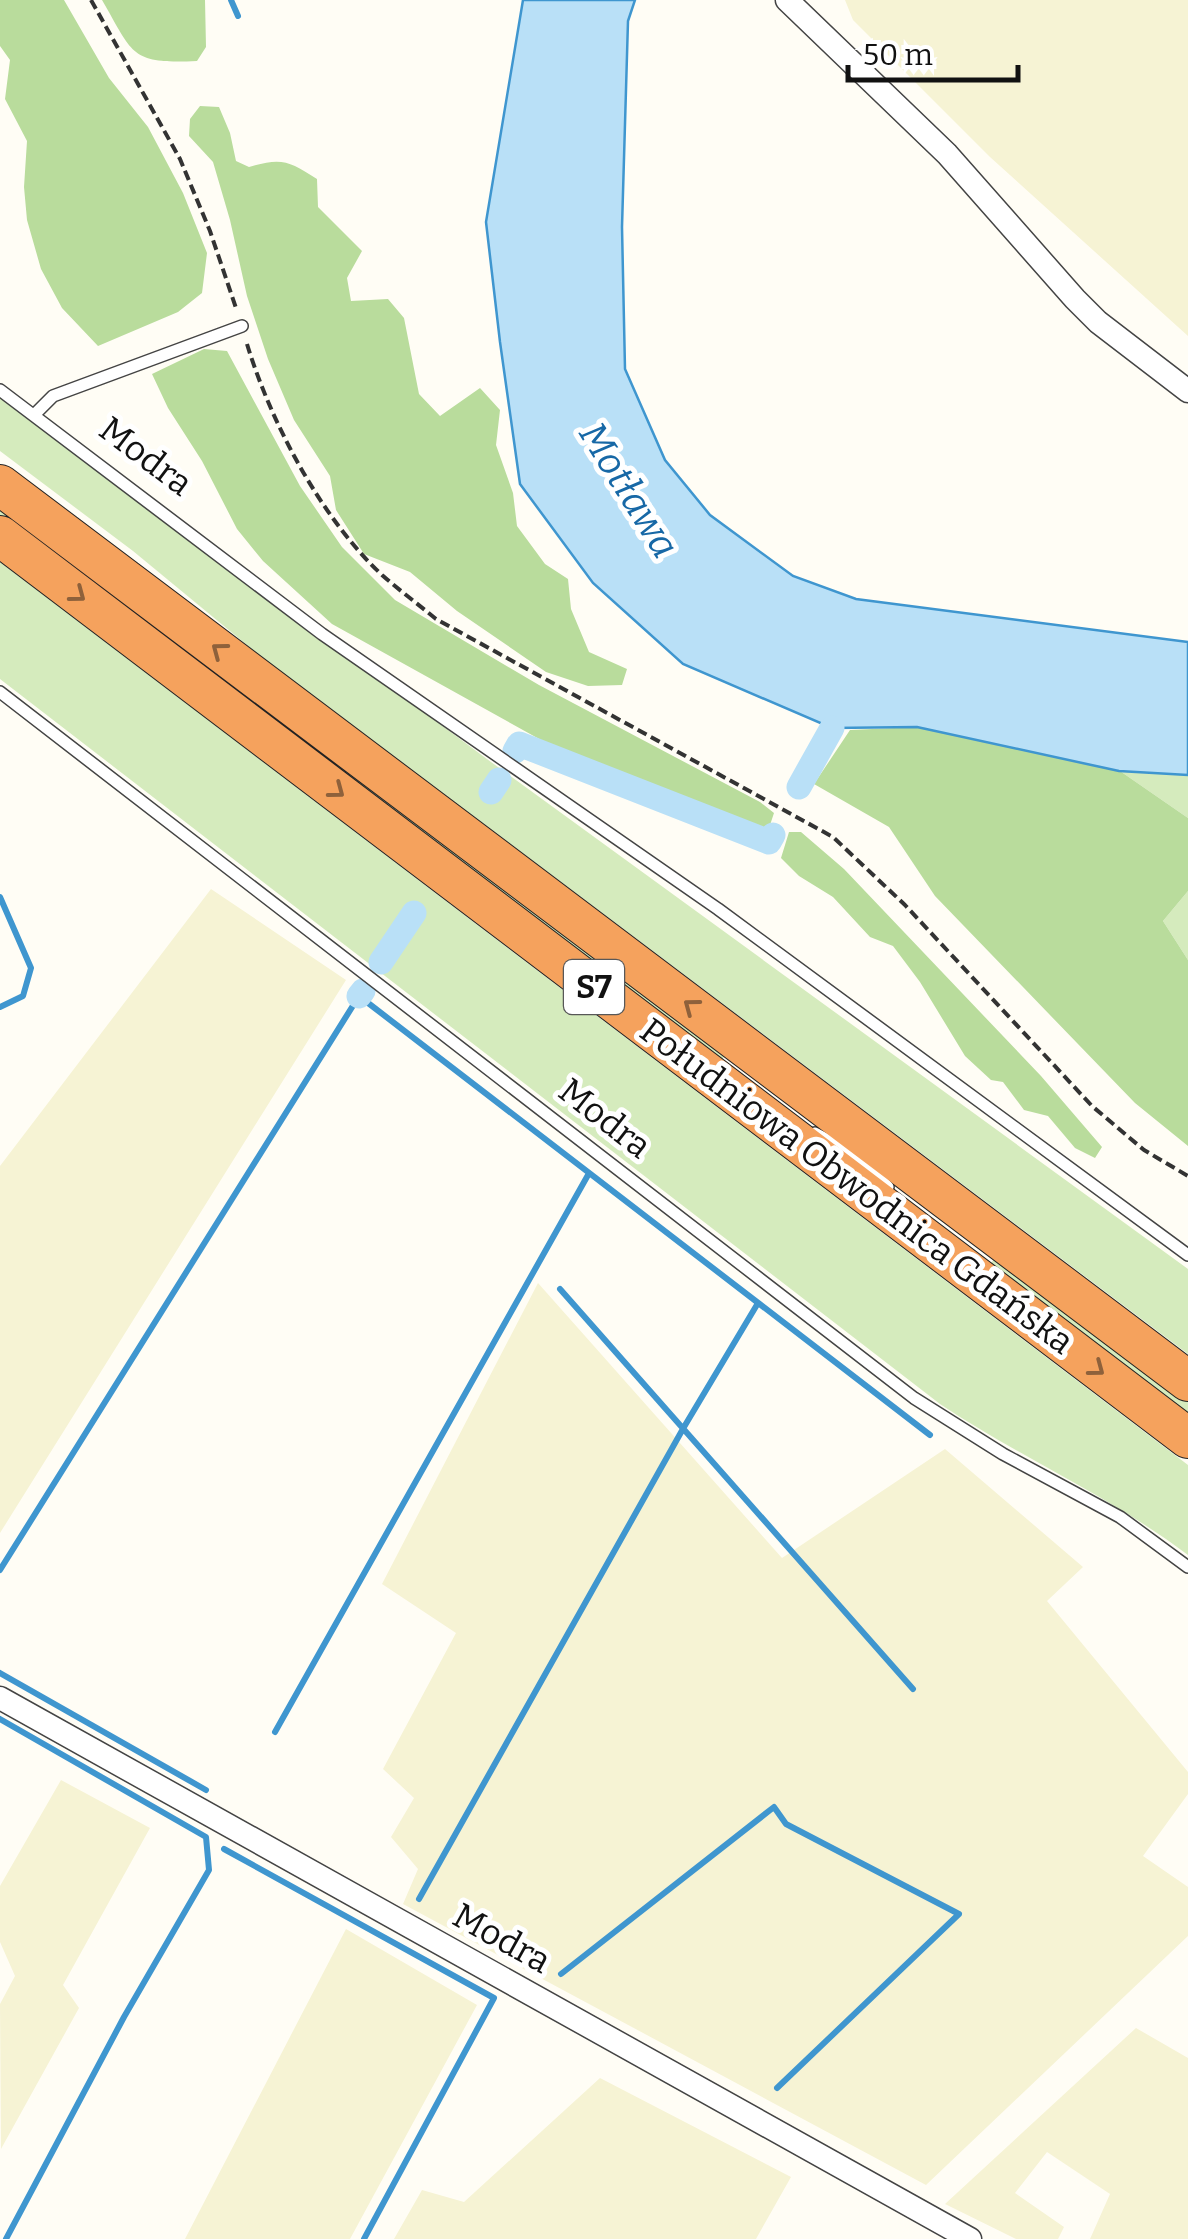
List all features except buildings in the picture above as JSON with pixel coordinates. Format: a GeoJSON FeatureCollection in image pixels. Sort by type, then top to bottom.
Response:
{"type":"FeatureCollection","features":[{"type":"Feature","properties":{"kind":"highway","name":"Południowa Obwodnica Gdańska"},"geometry":{"type":"LineString","coordinates":[[0,486],[1188,1381]]}},
{"type":"Feature","properties":{"kind":"highway","name":"Południowa Obwodnica Gdańska"},"geometry":{"type":"LineString","coordinates":[[0,536],[1188,1438]]}},
{"type":"Feature","properties":{"kind":"street"},"geometry":{"type":"LineString","coordinates":[[788,0],[947,154],[1074,299],[1188,392]]}},
{"type":"Feature","properties":{"kind":"street","name":"Modra"},"geometry":{"type":"LineString","coordinates":[[0,1698],[970,2239]]}},
{"type":"Feature","properties":{"kind":"lane"},"geometry":{"type":"LineString","coordinates":[[34,415],[53,396],[242,326]]}},
{"type":"Feature","properties":{"kind":"lane","name":"Modra"},"geometry":{"type":"LineString","coordinates":[[0,390],[322,634],[718,909],[1188,1255]]}},
{"type":"Feature","properties":{"kind":"lane","name":"Modra"},"geometry":{"type":"LineString","coordinates":[[0,692],[914,1398],[1002,1454],[1120,1517],[1188,1567]]}},
{"type":"Feature","properties":{"kind":"lane"},"geometry":{"type":"LineString","coordinates":[[737,1041],[897,1196]]}},
{"type":"Feature","properties":{"kind":"lane"},"geometry":{"type":"LineString","coordinates":[[710,1075],[792,1120]]}},
{"type":"Feature","properties":{"kind":"lane"},"geometry":{"type":"LineString","coordinates":[[808,1129],[1006,1244]]}},
{"type":"Feature","properties":{"kind":"lane"},"geometry":{"type":"LineString","coordinates":[[911,1210],[978,1278]]}},
{"type":"Feature","properties":{"kind":"path"},"geometry":{"type":"LineString","coordinates":[[91,0],[180,160],[210,230],[256,372],[278,425],[332,517],[380,573],[436,619],[833,837],[905,905],[1092,1106],[1144,1150],[1188,1176]]}},
{"type":"Feature","properties":{"kind":"shaded area"},"geometry":{"type":"Polygon","coordinates":[[[845,0],[1188,0],[1188,336],[990,157],[853,20],[845,0]]]}},
{"type":"Feature","properties":{"kind":"shaded area"},"geometry":{"type":"Polygon","coordinates":[[[211,889],[346,980],[0,1533],[0,1166],[211,889]]]}},
{"type":"Feature","properties":{"kind":"shaded area"},"geometry":{"type":"Polygon","coordinates":[[[538,1283],[782,1558],[945,1449],[1083,1567],[1047,1601],[1188,1772],[1188,1794],[1143,1856],[1188,1887],[1188,1936],[926,2185],[403,1904],[418,1869],[391,1837],[414,1798],[383,1769],[456,1633],[382,1584],[538,1283]]]}},
{"type":"Feature","properties":{"kind":"shaded area"},"geometry":{"type":"Polygon","coordinates":[[[61,1780],[150,1828],[63,1985],[79,2008],[1,2149],[0,2004],[15,1976],[0,1942],[0,1886],[61,1780]]]}},
{"type":"Feature","properties":{"kind":"shaded area"},"geometry":{"type":"Polygon","coordinates":[[[346,1929],[477,2005],[350,2239],[185,2239],[346,1929]]]}},
{"type":"Feature","properties":{"kind":"shaded area"},"geometry":{"type":"Polygon","coordinates":[[[1136,2028],[1188,2058],[1188,2239],[1090,2239],[1110,2194],[1047,2152],[1015,2193],[1064,2227],[1058,2239],[1016,2239],[945,2204],[1136,2028]]]}},
{"type":"Feature","properties":{"kind":"shaded area"},"geometry":{"type":"Polygon","coordinates":[[[600,2078],[791,2177],[756,2239],[394,2239],[422,2190],[464,2202],[600,2078]]]}},
{"type":"Feature","properties":{"kind":"green space"},"geometry":{"type":"Polygon","coordinates":[[[0,0],[64,0],[109,78],[148,127],[183,193],[207,253],[202,293],[178,312],[98,346],[62,308],[41,269],[27,220],[27,141],[5,99],[10,60],[0,46],[0,0]]]}},
{"type":"Feature","properties":{"kind":"green space"},"geometry":{"type":"Polygon","coordinates":[[[102,0],[205,0],[206,47],[197,61],[146,58],[128,44],[102,0]]]}},
{"type":"Feature","properties":{"kind":"green space"},"geometry":{"type":"Polygon","coordinates":[[[200,106],[219,107],[236,161],[249,167],[285,162],[317,179],[318,207],[362,251],[347,278],[351,301],[388,299],[404,318],[419,394],[440,416],[480,388],[500,410],[496,445],[513,493],[517,526],[545,564],[568,579],[571,609],[589,652],[627,669],[622,685],[588,686],[546,672],[457,611],[410,572],[364,554],[336,510],[330,476],[294,420],[268,359],[247,296],[213,162],[189,136],[190,119],[200,106]]]}},
{"type":"Feature","properties":{"kind":"green space"},"geometry":{"type":"Polygon","coordinates":[[[204,349],[227,351],[300,486],[342,547],[395,600],[539,685],[760,802],[774,813],[770,825],[756,832],[741,827],[550,745],[332,624],[263,561],[237,529],[152,374],[204,349]]]}},
{"type":"Feature","properties":{"kind":"green space"},"geometry":{"type":"Polygon","coordinates":[[[0,397],[491,762],[1188,1269],[1188,1354],[253,650],[133,551],[0,451],[0,397]]]}},
{"type":"Feature","properties":{"kind":"green space"},"geometry":{"type":"Polygon","coordinates":[[[0,503],[728,1051],[719,1064],[0,519],[0,503]]]}},
{"type":"Feature","properties":{"kind":"green space"},"geometry":{"type":"Polygon","coordinates":[[[0,562],[1188,1465],[1188,1555],[1128,1514],[940,1404],[0,679],[0,562]]]}},
{"type":"Feature","properties":{"kind":"green space"},"geometry":{"type":"Polygon","coordinates":[[[917,727],[1120,771],[1188,818],[1188,891],[1163,921],[1188,960],[1188,1146],[1135,1103],[935,896],[889,827],[814,784],[850,730],[917,727]]]}},
{"type":"Feature","properties":{"kind":"green space"},"geometry":{"type":"Polygon","coordinates":[[[1120,771],[1188,775],[1188,818],[1120,771]]]}},
{"type":"Feature","properties":{"kind":"green space"},"geometry":{"type":"Polygon","coordinates":[[[789,832],[801,832],[844,869],[1041,1076],[1102,1147],[1095,1158],[1075,1148],[1048,1116],[1024,1110],[1003,1082],[991,1080],[965,1056],[893,946],[870,937],[833,897],[799,876],[781,858],[789,832]]]}},
{"type":"Feature","properties":{"kind":"green space"},"geometry":{"type":"Polygon","coordinates":[[[1188,891],[1188,960],[1163,921],[1188,891]]]}},
{"type":"Feature","properties":{"kind":"green space"},"geometry":{"type":"Polygon","coordinates":[[[998,1254],[1188,1398],[1188,1421],[987,1268],[998,1254]]]}},
{"type":"Feature","properties":{"kind":"water","name":"Motława"},"geometry":{"type":"Polygon","coordinates":[[[523,0],[635,0],[628,21],[622,227],[625,369],[665,460],[710,515],[793,576],[856,599],[1188,642],[1188,775],[1119,771],[917,727],[832,728],[683,664],[593,583],[520,484],[500,342],[486,222],[523,0]]]}},
{"type":"Feature","properties":{"kind":"waterway"},"geometry":{"type":"LineString","coordinates":[[231,0],[238,16]]}},
{"type":"Feature","properties":{"kind":"waterway"},"geometry":{"type":"LineString","coordinates":[[799,787],[832,728]]}},
{"type":"Feature","properties":{"kind":"waterway"},"geometry":{"type":"LineString","coordinates":[[515,751],[519,744],[769,842],[773,835]]}},
{"type":"Feature","properties":{"kind":"waterway"},"geometry":{"type":"LineString","coordinates":[[491,792],[499,780]]}},
{"type":"Feature","properties":{"kind":"waterway"},"geometry":{"type":"LineString","coordinates":[[0,897],[31,968],[23,996],[0,1007]]}},
{"type":"Feature","properties":{"kind":"waterway"},"geometry":{"type":"LineString","coordinates":[[381,962],[414,913]]}},
{"type":"Feature","properties":{"kind":"waterway"},"geometry":{"type":"LineString","coordinates":[[359,996],[363,991]]}},
{"type":"Feature","properties":{"kind":"waterway"},"geometry":{"type":"LineString","coordinates":[[0,1570],[359,996],[930,1435]]}},
{"type":"Feature","properties":{"kind":"waterway"},"geometry":{"type":"LineString","coordinates":[[275,1732],[588,1175]]}},
{"type":"Feature","properties":{"kind":"waterway"},"geometry":{"type":"LineString","coordinates":[[560,1289],[913,1689]]}},
{"type":"Feature","properties":{"kind":"waterway"},"geometry":{"type":"LineString","coordinates":[[419,1899],[684,1427],[758,1303]]}},
{"type":"Feature","properties":{"kind":"waterway"},"geometry":{"type":"LineString","coordinates":[[0,1673],[206,1790]]}},
{"type":"Feature","properties":{"kind":"waterway"},"geometry":{"type":"LineString","coordinates":[[0,1719],[206,1837],[209,1870],[124,2017],[6,2239]]}},
{"type":"Feature","properties":{"kind":"waterway"},"geometry":{"type":"LineString","coordinates":[[561,1974],[774,1807],[786,1824],[959,1914],[777,2088]]}},
{"type":"Feature","properties":{"kind":"waterway"},"geometry":{"type":"LineString","coordinates":[[224,1849],[494,1998],[364,2239]]}}]}
